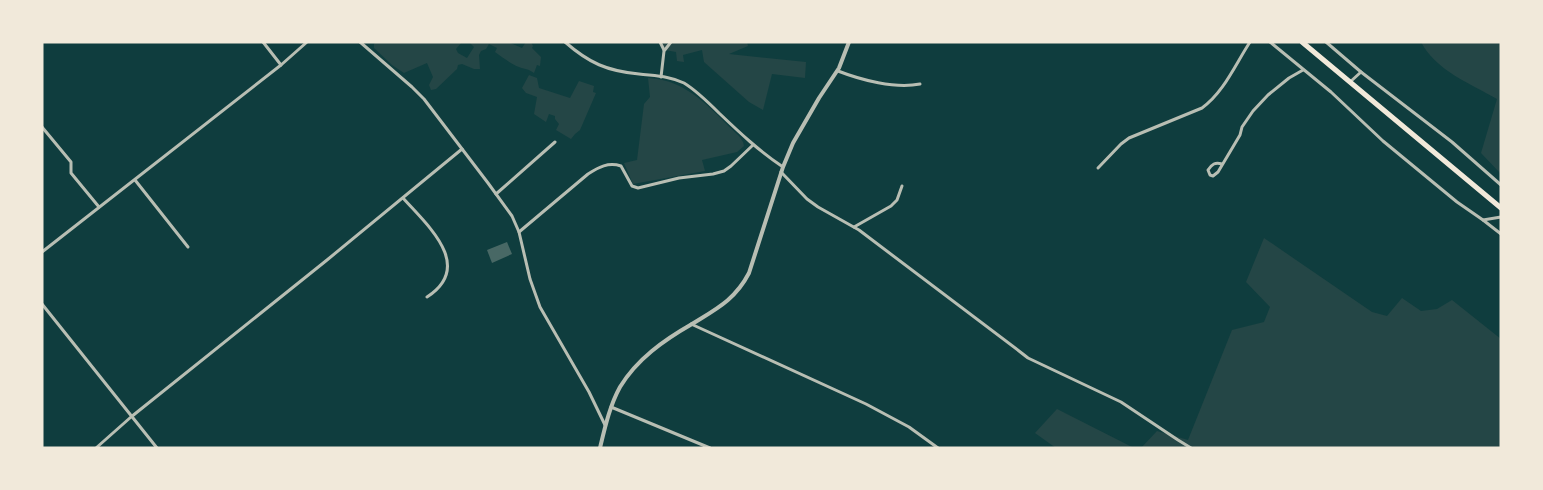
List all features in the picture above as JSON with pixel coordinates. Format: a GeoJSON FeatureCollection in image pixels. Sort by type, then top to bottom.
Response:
{"type":"FeatureCollection","features":[{"type":"Feature","properties":{"kind":"highway"},"geometry":{"type":"LineString","coordinates":[[1302,42],[1501,208]]}},
{"type":"Feature","properties":{"kind":"street"},"geometry":{"type":"LineString","coordinates":[[263,42],[281,65]]}},
{"type":"Feature","properties":{"kind":"street"},"geometry":{"type":"LineString","coordinates":[[42,252],[281,65],[307,42]]}},
{"type":"Feature","properties":{"kind":"street"},"geometry":{"type":"LineString","coordinates":[[360,42],[424,99],[512,216],[519,232],[530,279],[538,301],[605,425]]}},
{"type":"Feature","properties":{"kind":"street"},"geometry":{"type":"LineString","coordinates":[[565,42],[579,54],[601,66],[678,80],[693,89],[753,145],[783,166]]}},
{"type":"Feature","properties":{"kind":"street"},"geometry":{"type":"LineString","coordinates":[[660,42],[664,50],[661,76]]}},
{"type":"Feature","properties":{"kind":"street"},"geometry":{"type":"LineString","coordinates":[[664,50],[671,42]]}},
{"type":"Feature","properties":{"kind":"street"},"geometry":{"type":"LineString","coordinates":[[600,448],[611,407],[620,388],[638,363],[662,343],[725,304],[744,284],[783,166],[806,120],[838,71],[849,42]]}},
{"type":"Feature","properties":{"kind":"street"},"geometry":{"type":"LineString","coordinates":[[1098,168],[1129,138],[1202,108],[1211,101],[1250,42]]}},
{"type":"Feature","properties":{"kind":"street"},"geometry":{"type":"LineString","coordinates":[[1270,42],[1330,92],[1383,141],[1457,202],[1501,234]]}},
{"type":"Feature","properties":{"kind":"street"},"geometry":{"type":"LineString","coordinates":[[1326,42],[1452,142],[1501,185]]}},
{"type":"Feature","properties":{"kind":"street"},"geometry":{"type":"LineString","coordinates":[[1222,164],[1216,162],[1213,164],[1208,170],[1210,175],[1216,175],[1240,135],[1242,127],[1259,105],[1288,78],[1303,70]]}},
{"type":"Feature","properties":{"kind":"street"},"geometry":{"type":"LineString","coordinates":[[838,71],[863,80],[901,86],[920,84]]}},
{"type":"Feature","properties":{"kind":"street"},"geometry":{"type":"LineString","coordinates":[[1350,82],[1361,72]]}},
{"type":"Feature","properties":{"kind":"street"},"geometry":{"type":"LineString","coordinates":[[42,127],[71,162],[71,173],[100,207]]}},
{"type":"Feature","properties":{"kind":"street"},"geometry":{"type":"LineString","coordinates":[[496,194],[555,142]]}},
{"type":"Feature","properties":{"kind":"street"},"geometry":{"type":"LineString","coordinates":[[519,232],[600,166],[619,165],[625,171],[632,186],[638,188],[679,178],[724,171],[753,145]]}},
{"type":"Feature","properties":{"kind":"street"},"geometry":{"type":"LineString","coordinates":[[96,448],[131,417],[462,149]]}},
{"type":"Feature","properties":{"kind":"street"},"geometry":{"type":"LineString","coordinates":[[781,172],[807,199],[854,227],[1028,358],[1120,402],[1191,448]]}},
{"type":"Feature","properties":{"kind":"street"},"geometry":{"type":"LineString","coordinates":[[135,179],[188,247]]}},
{"type":"Feature","properties":{"kind":"street"},"geometry":{"type":"LineString","coordinates":[[854,227],[891,206],[897,200],[902,186]]}},
{"type":"Feature","properties":{"kind":"street"},"geometry":{"type":"LineString","coordinates":[[403,198],[438,238],[446,252],[448,261],[445,278],[435,292],[427,297]]}},
{"type":"Feature","properties":{"kind":"street"},"geometry":{"type":"LineString","coordinates":[[1483,220],[1501,217]]}},
{"type":"Feature","properties":{"kind":"street"},"geometry":{"type":"LineString","coordinates":[[42,304],[157,448]]}},
{"type":"Feature","properties":{"kind":"street"},"geometry":{"type":"LineString","coordinates":[[691,324],[866,404],[909,427],[938,448]]}},
{"type":"Feature","properties":{"kind":"street"},"geometry":{"type":"LineString","coordinates":[[611,407],[710,448]]}},
{"type":"Feature","properties":{"kind":"shaded area"},"geometry":{"type":"Polygon","coordinates":[[[376,42],[462,42],[456,49],[458,53],[467,58],[474,47],[469,42],[508,42],[522,48],[526,42],[531,42],[532,48],[541,57],[540,66],[537,65],[534,73],[516,66],[495,52],[497,48],[489,44],[479,55],[480,69],[458,65],[457,69],[436,89],[431,90],[429,85],[433,77],[427,63],[404,73],[374,48],[376,42]]]}},
{"type":"Feature","properties":{"kind":"shaded area"},"geometry":{"type":"Polygon","coordinates":[[[661,42],[747,42],[748,46],[729,54],[806,62],[805,78],[772,74],[763,110],[749,102],[704,62],[702,50],[683,55],[684,62],[677,61],[676,52],[665,50],[661,42]]]}},
{"type":"Feature","properties":{"kind":"shaded area"},"geometry":{"type":"Polygon","coordinates":[[[1421,42],[1501,42],[1501,174],[1481,153],[1497,99],[1444,68],[1427,52],[1421,42]]]}},
{"type":"Feature","properties":{"kind":"shaded area"},"geometry":{"type":"Polygon","coordinates":[[[529,75],[537,78],[539,88],[570,98],[579,81],[594,86],[593,92],[596,93],[580,130],[571,139],[556,130],[559,124],[555,116],[549,114],[546,122],[534,114],[537,97],[526,93],[522,88],[529,75]]]}},
{"type":"Feature","properties":{"kind":"shaded area"},"geometry":{"type":"Polygon","coordinates":[[[648,78],[676,84],[687,90],[709,107],[739,136],[744,146],[737,152],[702,160],[705,171],[633,184],[624,163],[637,160],[644,104],[650,97],[648,78]]]}},
{"type":"Feature","properties":{"kind":"shaded area"},"geometry":{"type":"Polygon","coordinates":[[[1264,238],[1372,312],[1387,316],[1402,298],[1421,311],[1437,309],[1452,300],[1501,339],[1501,448],[1141,448],[1157,431],[1188,440],[1232,330],[1264,322],[1270,307],[1246,282],[1264,238]]]}},
{"type":"Feature","properties":{"kind":"shaded area"},"geometry":{"type":"Polygon","coordinates":[[[1057,409],[1134,448],[1056,448],[1035,433],[1057,409]]]}},
{"type":"Feature","properties":{"kind":"building"},"geometry":{"type":"Polygon","coordinates":[[[507,242],[512,254],[492,263],[487,250],[507,242]]]}}]}
